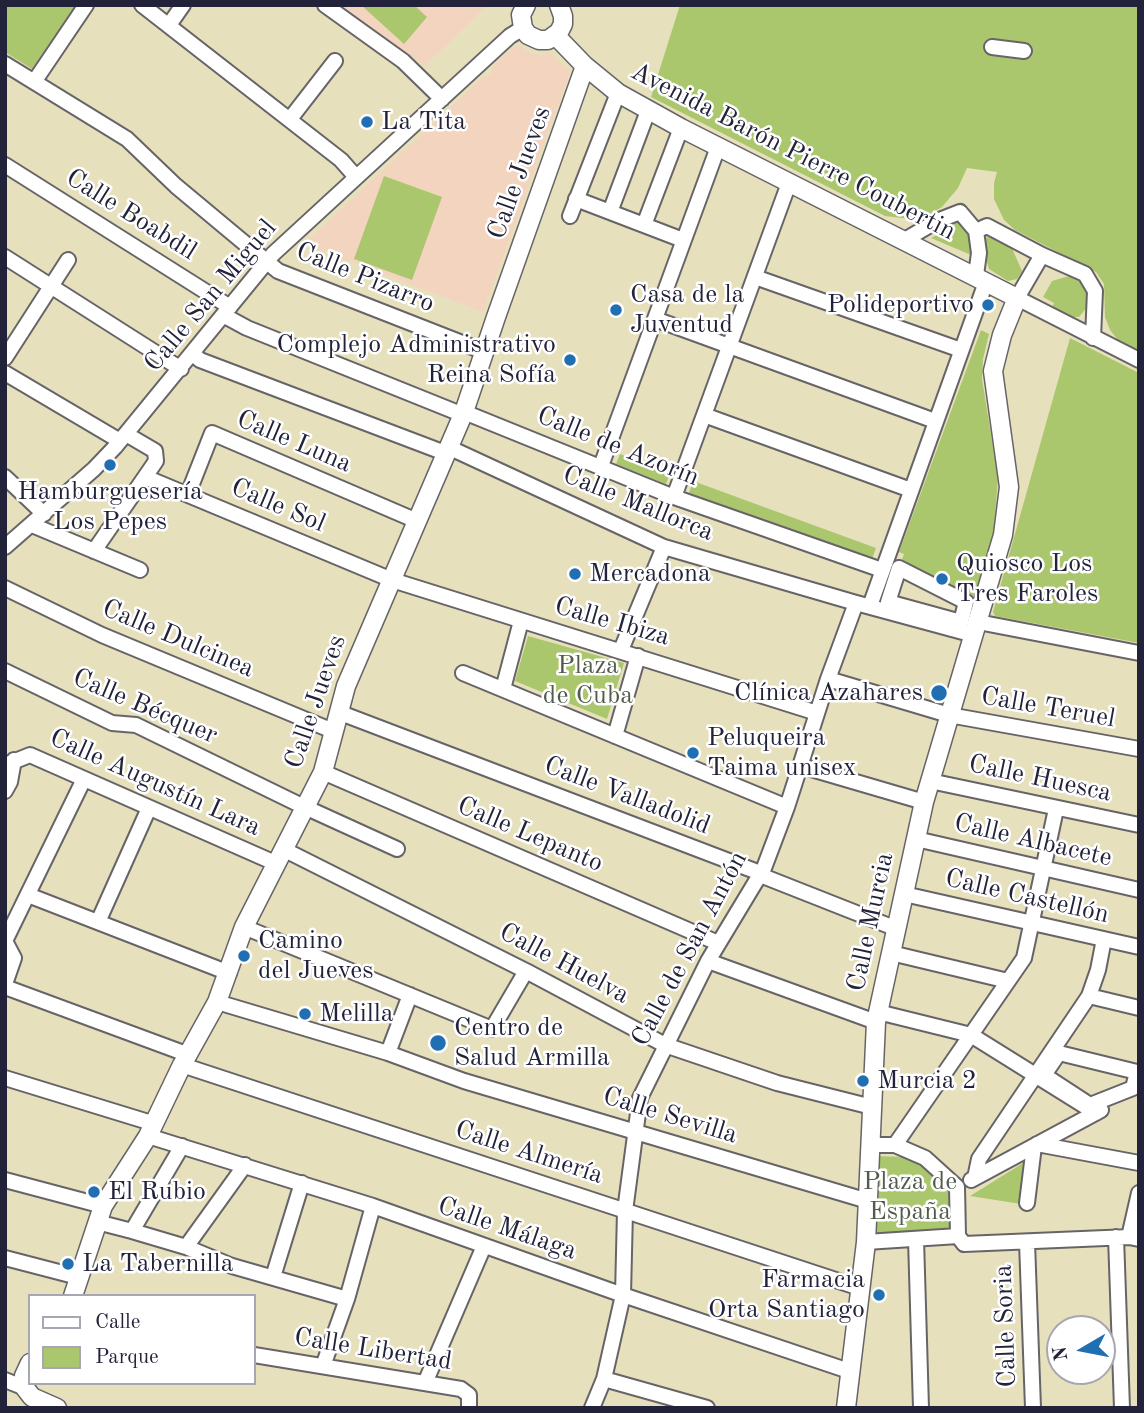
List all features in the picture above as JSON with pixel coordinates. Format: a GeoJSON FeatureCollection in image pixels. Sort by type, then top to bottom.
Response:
{"type":"FeatureCollection","features":[{"type":"Feature","properties":{"kind":"main road"},"geometry":{"type":"LineString","coordinates":[[523,6],[521,20],[528,35],[539,40],[548,40],[556,36],[563,24],[559,5]]}},
{"type":"Feature","properties":{"kind":"main road","name":"Avenida Barón Pierre Coubertin"},"geometry":{"type":"LineString","coordinates":[[556,36],[585,66],[618,93],[648,111],[1017,298]]}},
{"type":"Feature","properties":{"kind":"main road","name":"Calle Jueves"},"geometry":{"type":"LineString","coordinates":[[73,1294],[100,1214],[152,1130],[217,1002],[244,927],[323,772],[345,686],[464,412],[585,66]]}},
{"type":"Feature","properties":{"kind":"main road","name":"Calle Murcia"},"geometry":{"type":"LineString","coordinates":[[846,1408],[866,1242],[877,1017],[924,802],[1003,535],[1009,487],[993,371],[1002,335],[1017,298]]}},
{"type":"Feature","properties":{"kind":"main road"},"geometry":{"type":"LineString","coordinates":[[28,1367],[24,1376],[12,1381],[32,1397],[58,1408]]}},
{"type":"Feature","properties":{"kind":"street"},"geometry":{"type":"LineString","coordinates":[[34,82],[86,5]]}},
{"type":"Feature","properties":{"kind":"street"},"geometry":{"type":"LineString","coordinates":[[142,5],[290,119],[341,160],[356,177]]}},
{"type":"Feature","properties":{"kind":"street"},"geometry":{"type":"LineString","coordinates":[[169,25],[183,5]]}},
{"type":"Feature","properties":{"kind":"street"},"geometry":{"type":"LineString","coordinates":[[325,5],[403,61],[442,99]]}},
{"type":"Feature","properties":{"kind":"street","name":"Calle San Miguel"},"geometry":{"type":"LineString","coordinates":[[5,547],[94,469],[181,369],[273,254],[510,36],[523,28]]}},
{"type":"Feature","properties":{"kind":"street"},"geometry":{"type":"LineString","coordinates":[[992,47],[1024,51]]}},
{"type":"Feature","properties":{"kind":"street"},"geometry":{"type":"LineString","coordinates":[[290,119],[335,61]]}},
{"type":"Feature","properties":{"kind":"street","name":"Calle Pizarro"},"geometry":{"type":"LineString","coordinates":[[5,64],[127,139],[176,186],[278,271],[485,352]]}},
{"type":"Feature","properties":{"kind":"street"},"geometry":{"type":"LineString","coordinates":[[570,216],[618,93]]}},
{"type":"Feature","properties":{"kind":"street"},"geometry":{"type":"LineString","coordinates":[[610,212],[648,111]]}},
{"type":"Feature","properties":{"kind":"street"},"geometry":{"type":"LineString","coordinates":[[644,225],[681,128]]}},
{"type":"Feature","properties":{"kind":"street"},"geometry":{"type":"LineString","coordinates":[[601,466],[718,146]]}},
{"type":"Feature","properties":{"kind":"street","name":"Calle Boabdil"},"geometry":{"type":"LineString","coordinates":[[5,165],[227,311]]}},
{"type":"Feature","properties":{"kind":"street"},"geometry":{"type":"LineString","coordinates":[[674,497],[789,183]]}},
{"type":"Feature","properties":{"kind":"street"},"geometry":{"type":"LineString","coordinates":[[576,199],[683,240]]}},
{"type":"Feature","properties":{"kind":"street"},"geometry":{"type":"LineString","coordinates":[[903,241],[937,221],[960,212],[976,231],[987,226],[1085,274],[1095,291],[1093,338]]}},
{"type":"Feature","properties":{"kind":"street","name":"Calle de San Antón"},"geometry":{"type":"LineString","coordinates":[[592,1408],[604,1379],[623,1295],[625,1211],[640,1098],[708,961],[760,875],[787,807],[828,679],[882,570],[961,350],[981,279],[976,231]]}},
{"type":"Feature","properties":{"kind":"street"},"geometry":{"type":"LineString","coordinates":[[1042,255],[1017,298],[1139,360]]}},
{"type":"Feature","properties":{"kind":"street"},"geometry":{"type":"LineString","coordinates":[[5,257],[181,369]]}},
{"type":"Feature","properties":{"kind":"street"},"geometry":{"type":"LineString","coordinates":[[5,358],[68,260]]}},
{"type":"Feature","properties":{"kind":"street"},"geometry":{"type":"LineString","coordinates":[[755,276],[961,350]]}},
{"type":"Feature","properties":{"kind":"street","name":"Calle de Azorín"},"geometry":{"type":"LineString","coordinates":[[227,311],[247,328],[456,412],[464,412],[674,497],[882,570]]}},
{"type":"Feature","properties":{"kind":"street"},"geometry":{"type":"LineString","coordinates":[[654,319],[935,421]]}},
{"type":"Feature","properties":{"kind":"street","name":"Calle Mallorca"},"geometry":{"type":"LineString","coordinates":[[192,353],[200,360],[446,450],[664,547],[863,605],[976,628],[1139,653]]}},
{"type":"Feature","properties":{"kind":"street"},"geometry":{"type":"LineString","coordinates":[[6,375],[155,452],[156,461],[94,551]]}},
{"type":"Feature","properties":{"kind":"street"},"geometry":{"type":"LineString","coordinates":[[704,415],[911,490]]}},
{"type":"Feature","properties":{"kind":"street","name":"Calle Luna"},"geometry":{"type":"LineString","coordinates":[[188,494],[212,433],[417,521]]}},
{"type":"Feature","properties":{"kind":"street"},"geometry":{"type":"LineString","coordinates":[[5,477],[44,514]]}},
{"type":"Feature","properties":{"kind":"street","name":"Calle Sol"},"geometry":{"type":"LineString","coordinates":[[145,477],[392,580]]}},
{"type":"Feature","properties":{"kind":"street"},"geometry":{"type":"LineString","coordinates":[[32,525],[140,570]]}},
{"type":"Feature","properties":{"kind":"street"},"geometry":{"type":"LineString","coordinates":[[621,650],[664,547]]}},
{"type":"Feature","properties":{"kind":"street"},"geometry":{"type":"LineString","coordinates":[[899,568],[966,602],[961,622],[888,602],[899,568]]}},
{"type":"Feature","properties":{"kind":"street","name":"Calle Ibiza"},"geometry":{"type":"LineString","coordinates":[[392,580],[817,713]]}},
{"type":"Feature","properties":{"kind":"street","name":"Calle Dulcinea"},"geometry":{"type":"LineString","coordinates":[[5,588],[102,635],[333,731]]}},
{"type":"Feature","properties":{"kind":"street"},"geometry":{"type":"LineString","coordinates":[[503,689],[521,621]]}},
{"type":"Feature","properties":{"kind":"street"},"geometry":{"type":"LineString","coordinates":[[614,736],[639,656]]}},
{"type":"Feature","properties":{"kind":"street","name":"Calle Bécquer"},"geometry":{"type":"LineString","coordinates":[[5,671],[112,723],[136,724],[397,849]]}},
{"type":"Feature","properties":{"kind":"street"},"geometry":{"type":"LineString","coordinates":[[463,673],[787,807]]}},
{"type":"Feature","properties":{"kind":"street","name":"Calle Teruel"},"geometry":{"type":"LineString","coordinates":[[828,679],[949,716],[1139,750]]}},
{"type":"Feature","properties":{"kind":"street","name":"Calle Valladolid"},"geometry":{"type":"LineString","coordinates":[[338,712],[755,871],[897,929]]}},
{"type":"Feature","properties":{"kind":"street","name":"Calle Augustín Lara"},"geometry":{"type":"LineString","coordinates":[[10,763],[30,755],[149,808],[279,856]]}},
{"type":"Feature","properties":{"kind":"street"},"geometry":{"type":"LineString","coordinates":[[5,791],[10,782],[10,763]]}},
{"type":"Feature","properties":{"kind":"street"},"geometry":{"type":"LineString","coordinates":[[801,766],[924,802]]}},
{"type":"Feature","properties":{"kind":"street","name":"Calle Lepanto"},"geometry":{"type":"LineString","coordinates":[[323,772],[718,943]]}},
{"type":"Feature","properties":{"kind":"street"},"geometry":{"type":"LineString","coordinates":[[5,986],[14,958],[5,941],[84,779]]}},
{"type":"Feature","properties":{"kind":"street","name":"Calle Huesca"},"geometry":{"type":"LineString","coordinates":[[930,781],[1139,825]]}},
{"type":"Feature","properties":{"kind":"street"},"geometry":{"type":"LineString","coordinates":[[98,922],[149,808]]}},
{"type":"Feature","properties":{"kind":"street"},"geometry":{"type":"LineString","coordinates":[[895,1145],[1024,958],[1056,809]]}},
{"type":"Feature","properties":{"kind":"street","name":"Calle Albacete"},"geometry":{"type":"LineString","coordinates":[[916,839],[1139,890]]}},
{"type":"Feature","properties":{"kind":"street","name":"Calle Huelva"},"geometry":{"type":"LineString","coordinates":[[279,856],[526,971],[665,1045],[777,1083],[872,1107]]}},
{"type":"Feature","properties":{"kind":"street","name":"Calle Castellón"},"geometry":{"type":"LineString","coordinates":[[904,894],[1139,947]]}},
{"type":"Feature","properties":{"kind":"street"},"geometry":{"type":"LineString","coordinates":[[28,895],[229,973]]}},
{"type":"Feature","properties":{"kind":"street"},"geometry":{"type":"LineString","coordinates":[[244,927],[492,1029],[526,971]]}},
{"type":"Feature","properties":{"kind":"street"},"geometry":{"type":"LineString","coordinates":[[975,1178],[979,1159],[1089,996],[1104,939]]}},
{"type":"Feature","properties":{"kind":"street"},"geometry":{"type":"LineString","coordinates":[[891,953],[1008,981]]}},
{"type":"Feature","properties":{"kind":"street"},"geometry":{"type":"LineString","coordinates":[[708,961],[877,1017],[971,1035],[1096,1113]]}},
{"type":"Feature","properties":{"kind":"street","name":"Calle Almería"},"geometry":{"type":"LineString","coordinates":[[5,986],[186,1060],[625,1211],[860,1288]]}},
{"type":"Feature","properties":{"kind":"street"},"geometry":{"type":"LineString","coordinates":[[388,1053],[411,995]]}},
{"type":"Feature","properties":{"kind":"street"},"geometry":{"type":"LineString","coordinates":[[1089,996],[1139,1008]]}},
{"type":"Feature","properties":{"kind":"street","name":"Calle Sevilla"},"geometry":{"type":"LineString","coordinates":[[217,1002],[388,1053],[464,1081],[868,1201]]}},
{"type":"Feature","properties":{"kind":"street"},"geometry":{"type":"LineString","coordinates":[[1053,1047],[1138,1069]]}},
{"type":"Feature","properties":{"kind":"street"},"geometry":{"type":"LineString","coordinates":[[1059,1053],[1138,1069],[1133,1088],[1090,1105],[1044,1075],[1059,1053]]}},
{"type":"Feature","properties":{"kind":"street","name":"Calle Málaga"},"geometry":{"type":"LineString","coordinates":[[5,1078],[152,1130],[182,1146],[302,1182],[849,1371]]}},
{"type":"Feature","properties":{"kind":"street"},"geometry":{"type":"LineString","coordinates":[[957,1187],[1139,1093]]}},
{"type":"Feature","properties":{"kind":"street"},"geometry":{"type":"LineString","coordinates":[[1067,1128],[1069,1150]]}},
{"type":"Feature","properties":{"kind":"street"},"geometry":{"type":"LineString","coordinates":[[871,1145],[895,1145],[925,1158],[957,1187],[958,1236],[964,1244],[1128,1238]]}},
{"type":"Feature","properties":{"kind":"street"},"geometry":{"type":"LineString","coordinates":[[1036,1145],[1139,1163]]}},
{"type":"Feature","properties":{"kind":"street"},"geometry":{"type":"LineString","coordinates":[[1027,1203],[1036,1145]]}},
{"type":"Feature","properties":{"kind":"street"},"geometry":{"type":"LineString","coordinates":[[132,1231],[182,1146]]}},
{"type":"Feature","properties":{"kind":"street"},"geometry":{"type":"LineString","coordinates":[[186,1247],[245,1165]]}},
{"type":"Feature","properties":{"kind":"street"},"geometry":{"type":"LineString","coordinates":[[5,1180],[100,1214],[132,1231],[186,1247],[232,1266],[346,1299]]}},
{"type":"Feature","properties":{"kind":"street"},"geometry":{"type":"LineString","coordinates":[[273,1277],[302,1182]]}},
{"type":"Feature","properties":{"kind":"street"},"geometry":{"type":"LineString","coordinates":[[1122,1408],[1128,1238],[1139,1193]]}},
{"type":"Feature","properties":{"kind":"street"},"geometry":{"type":"LineString","coordinates":[[323,1366],[373,1206]]}},
{"type":"Feature","properties":{"kind":"street"},"geometry":{"type":"LineString","coordinates":[[866,1242],[958,1236]]}},
{"type":"Feature","properties":{"kind":"street"},"geometry":{"type":"LineString","coordinates":[[916,1239],[921,1408]]}},
{"type":"Feature","properties":{"kind":"street","name":"Calle Soria"},"geometry":{"type":"LineString","coordinates":[[1027,1242],[1033,1408]]}},
{"type":"Feature","properties":{"kind":"street"},"geometry":{"type":"LineString","coordinates":[[425,1383],[484,1246]]}},
{"type":"Feature","properties":{"kind":"street"},"geometry":{"type":"LineString","coordinates":[[5,1258],[78,1277]]}},
{"type":"Feature","properties":{"kind":"street","name":"Calle Libertad"},"geometry":{"type":"LineString","coordinates":[[256,1355],[461,1389],[470,1395],[469,1408]]}},
{"type":"Feature","properties":{"kind":"street"},"geometry":{"type":"LineString","coordinates":[[604,1379],[706,1408]]}},
{"type":"Feature","properties":{"kind":"shaded area"},"geometry":{"type":"Polygon","coordinates":[[[339,5],[487,5],[425,66],[339,5]]]}},
{"type":"Feature","properties":{"kind":"shaded area"},"geometry":{"type":"Polygon","coordinates":[[[520,45],[528,52],[540,55],[550,53],[570,72],[483,312],[304,244],[483,77],[490,75],[494,65],[513,47],[520,45]]]}},
{"type":"Feature","properties":{"kind":"green space"},"geometry":{"type":"Polygon","coordinates":[[[5,5],[76,5],[32,69],[5,52],[5,5]]]}},
{"type":"Feature","properties":{"kind":"green space"},"geometry":{"type":"Polygon","coordinates":[[[361,5],[414,5],[427,17],[404,44],[361,5]]]}},
{"type":"Feature","properties":{"kind":"green space"},"geometry":{"type":"Polygon","coordinates":[[[680,5],[1139,5],[1139,352],[1118,340],[1110,330],[1105,317],[1104,284],[1096,272],[1015,230],[1004,220],[994,199],[997,172],[967,168],[958,188],[942,207],[926,216],[910,219],[885,216],[651,97],[680,5]]]}},
{"type":"Feature","properties":{"kind":"green space"},"geometry":{"type":"Polygon","coordinates":[[[384,176],[442,197],[412,280],[354,259],[384,176]]]}},
{"type":"Feature","properties":{"kind":"green space"},"geometry":{"type":"Polygon","coordinates":[[[963,222],[970,231],[971,255],[931,238],[942,232],[945,236],[956,229],[954,224],[963,222]]]}},
{"type":"Feature","properties":{"kind":"green space"},"geometry":{"type":"Polygon","coordinates":[[[989,237],[1011,246],[1022,271],[1017,279],[1008,281],[989,269],[982,244],[985,238],[989,237]]]}},
{"type":"Feature","properties":{"kind":"green space"},"geometry":{"type":"Polygon","coordinates":[[[1069,276],[1081,281],[1088,290],[1088,306],[1079,317],[1072,317],[1052,307],[1054,303],[1043,297],[1052,281],[1069,276]]]}},
{"type":"Feature","properties":{"kind":"green space"},"geometry":{"type":"Polygon","coordinates":[[[981,330],[989,334],[982,379],[998,478],[994,530],[972,605],[899,568],[904,554],[899,552],[981,330]]]}},
{"type":"Feature","properties":{"kind":"green space"},"geometry":{"type":"Polygon","coordinates":[[[1070,338],[1139,373],[1139,643],[995,616],[993,612],[1070,338]]]}},
{"type":"Feature","properties":{"kind":"green space"},"geometry":{"type":"Polygon","coordinates":[[[620,454],[670,473],[666,484],[616,464],[620,454]]]}},
{"type":"Feature","properties":{"kind":"green space"},"geometry":{"type":"Polygon","coordinates":[[[693,481],[876,548],[872,559],[689,493],[693,481]]]}},
{"type":"Feature","properties":{"kind":"green space","name":"Plaza de Cuba"},"geometry":{"type":"Polygon","coordinates":[[[528,636],[624,663],[607,719],[515,681],[528,636]]]}},
{"type":"Feature","properties":{"kind":"green space","name":"Plaza de España"},"geometry":{"type":"Polygon","coordinates":[[[876,1156],[904,1157],[929,1168],[951,1189],[951,1231],[874,1234],[876,1156]]]}},
{"type":"Feature","properties":{"kind":"green space"},"geometry":{"type":"Polygon","coordinates":[[[1028,1160],[1021,1204],[970,1196],[1028,1160]]]}},
{"type":"Feature","properties":{"kind":"place","name":"La Tita"},"geometry":{"type":"Point","coordinates":[367,122]}},
{"type":"Feature","properties":{"kind":"place","name":"Polideportivo"},"geometry":{"type":"Point","coordinates":[988,305]}},
{"type":"Feature","properties":{"kind":"place","name":"Casa de la Juventud"},"geometry":{"type":"Point","coordinates":[616,310]}},
{"type":"Feature","properties":{"kind":"place","name":"Complejo Administrativo Reina Sofía"},"geometry":{"type":"Point","coordinates":[570,360]}},
{"type":"Feature","properties":{"kind":"place","name":"Hamburguesería Los Pepes"},"geometry":{"type":"Point","coordinates":[110,465]}},
{"type":"Feature","properties":{"kind":"place","name":"Mercadona"},"geometry":{"type":"Point","coordinates":[575,574]}},
{"type":"Feature","properties":{"kind":"place","name":"Quiosco Los Tres Faroles"},"geometry":{"type":"Point","coordinates":[942,579]}},
{"type":"Feature","properties":{"kind":"place","name":"Clínica Azahares"},"geometry":{"type":"Point","coordinates":[939,693]}},
{"type":"Feature","properties":{"kind":"place","name":"Peluqueira Taima unisex"},"geometry":{"type":"Point","coordinates":[693,753]}},
{"type":"Feature","properties":{"kind":"place","name":"Camino del Jueves"},"geometry":{"type":"Point","coordinates":[244,956]}},
{"type":"Feature","properties":{"kind":"place","name":"Melilla"},"geometry":{"type":"Point","coordinates":[305,1014]}},
{"type":"Feature","properties":{"kind":"place","name":"Centro de Salud Armilla"},"geometry":{"type":"Point","coordinates":[438,1043]}},
{"type":"Feature","properties":{"kind":"place","name":"Murcia 2"},"geometry":{"type":"Point","coordinates":[863,1081]}},
{"type":"Feature","properties":{"kind":"place","name":"El Rubio"},"geometry":{"type":"Point","coordinates":[94,1192]}},
{"type":"Feature","properties":{"kind":"place","name":"La Tabernilla"},"geometry":{"type":"Point","coordinates":[68,1264]}},
{"type":"Feature","properties":{"kind":"place","name":"Farmacia Orta Santiago"},"geometry":{"type":"Point","coordinates":[879,1295]}}]}
